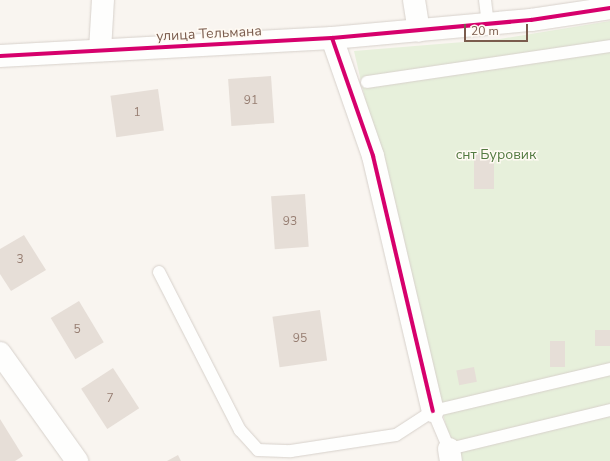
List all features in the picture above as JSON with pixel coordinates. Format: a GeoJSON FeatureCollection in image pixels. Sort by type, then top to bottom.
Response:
{"type":"FeatureCollection","features":[{"type":"Feature","properties":{"kind":"street"},"geometry":{"type":"LineString","coordinates":[[100,50],[103,0]]}},
{"type":"Feature","properties":{"kind":"street"},"geometry":{"type":"LineString","coordinates":[[414,0],[419,31]]}},
{"type":"Feature","properties":{"kind":"street","name":"улица Тельмана"},"geometry":{"type":"LineString","coordinates":[[0,56],[332,38],[488,24],[610,8]]}},
{"type":"Feature","properties":{"kind":"street"},"geometry":{"type":"LineString","coordinates":[[332,38],[373,156],[433,411]]}},
{"type":"Feature","properties":{"kind":"street"},"geometry":{"type":"LineString","coordinates":[[0,353],[77,461]]}},
{"type":"Feature","properties":{"kind":"lane"},"geometry":{"type":"LineString","coordinates":[[485,0],[488,24]]}},
{"type":"Feature","properties":{"kind":"lane"},"geometry":{"type":"LineString","coordinates":[[366,82],[610,46]]}},
{"type":"Feature","properties":{"kind":"lane"},"geometry":{"type":"LineString","coordinates":[[159,272],[240,430],[258,450],[291,451],[396,435],[433,411],[610,369]]}},
{"type":"Feature","properties":{"kind":"lane"},"geometry":{"type":"LineString","coordinates":[[433,411],[450,455],[610,410]]}},
{"type":"Feature","properties":{"kind":"green space","name":"снт Буровик"},"geometry":{"type":"Polygon","coordinates":[[[610,21],[610,461],[456,461],[415,314],[354,51],[500,39],[610,21]]]}},
{"type":"Feature","properties":{"kind":"building"},"geometry":{"type":"Polygon","coordinates":[[[271,76],[274,123],[231,126],[228,79],[271,76]]]}},
{"type":"Feature","properties":{"kind":"building"},"geometry":{"type":"Polygon","coordinates":[[[158,89],[164,131],[116,137],[110,96],[158,89]]]}},
{"type":"Feature","properties":{"kind":"building"},"geometry":{"type":"Polygon","coordinates":[[[474,153],[494,153],[494,189],[474,189],[474,153]]]}},
{"type":"Feature","properties":{"kind":"building"},"geometry":{"type":"Polygon","coordinates":[[[305,194],[309,247],[275,249],[271,196],[305,194]]]}},
{"type":"Feature","properties":{"kind":"building"},"geometry":{"type":"Polygon","coordinates":[[[24,235],[46,270],[11,291],[0,274],[0,249],[24,235]]]}},
{"type":"Feature","properties":{"kind":"building"},"geometry":{"type":"Polygon","coordinates":[[[79,301],[104,342],[75,359],[51,318],[79,301]]]}},
{"type":"Feature","properties":{"kind":"building"},"geometry":{"type":"Polygon","coordinates":[[[320,310],[327,361],[280,367],[272,317],[320,310]]]}},
{"type":"Feature","properties":{"kind":"building"},"geometry":{"type":"Polygon","coordinates":[[[595,330],[610,330],[610,346],[595,346],[595,330]]]}},
{"type":"Feature","properties":{"kind":"building"},"geometry":{"type":"Polygon","coordinates":[[[550,341],[565,341],[565,367],[550,367],[550,341]]]}},
{"type":"Feature","properties":{"kind":"building"},"geometry":{"type":"Polygon","coordinates":[[[474,367],[477,382],[459,385],[456,370],[474,367]]]}},
{"type":"Feature","properties":{"kind":"building"},"geometry":{"type":"Polygon","coordinates":[[[113,368],[139,408],[107,429],[81,389],[113,368]]]}},
{"type":"Feature","properties":{"kind":"building"},"geometry":{"type":"Polygon","coordinates":[[[0,419],[23,456],[15,461],[0,461],[0,419]]]}},
{"type":"Feature","properties":{"kind":"building"},"geometry":{"type":"Polygon","coordinates":[[[178,455],[181,461],[167,461],[178,455]]]}},
{"type":"Feature","properties":{"kind":"cycle path"},"geometry":{"type":"LineString","coordinates":[[0,56],[332,38],[531,20],[610,8]]}},
{"type":"Feature","properties":{"kind":"cycle path"},"geometry":{"type":"LineString","coordinates":[[332,38],[373,156],[433,411]]}}]}
